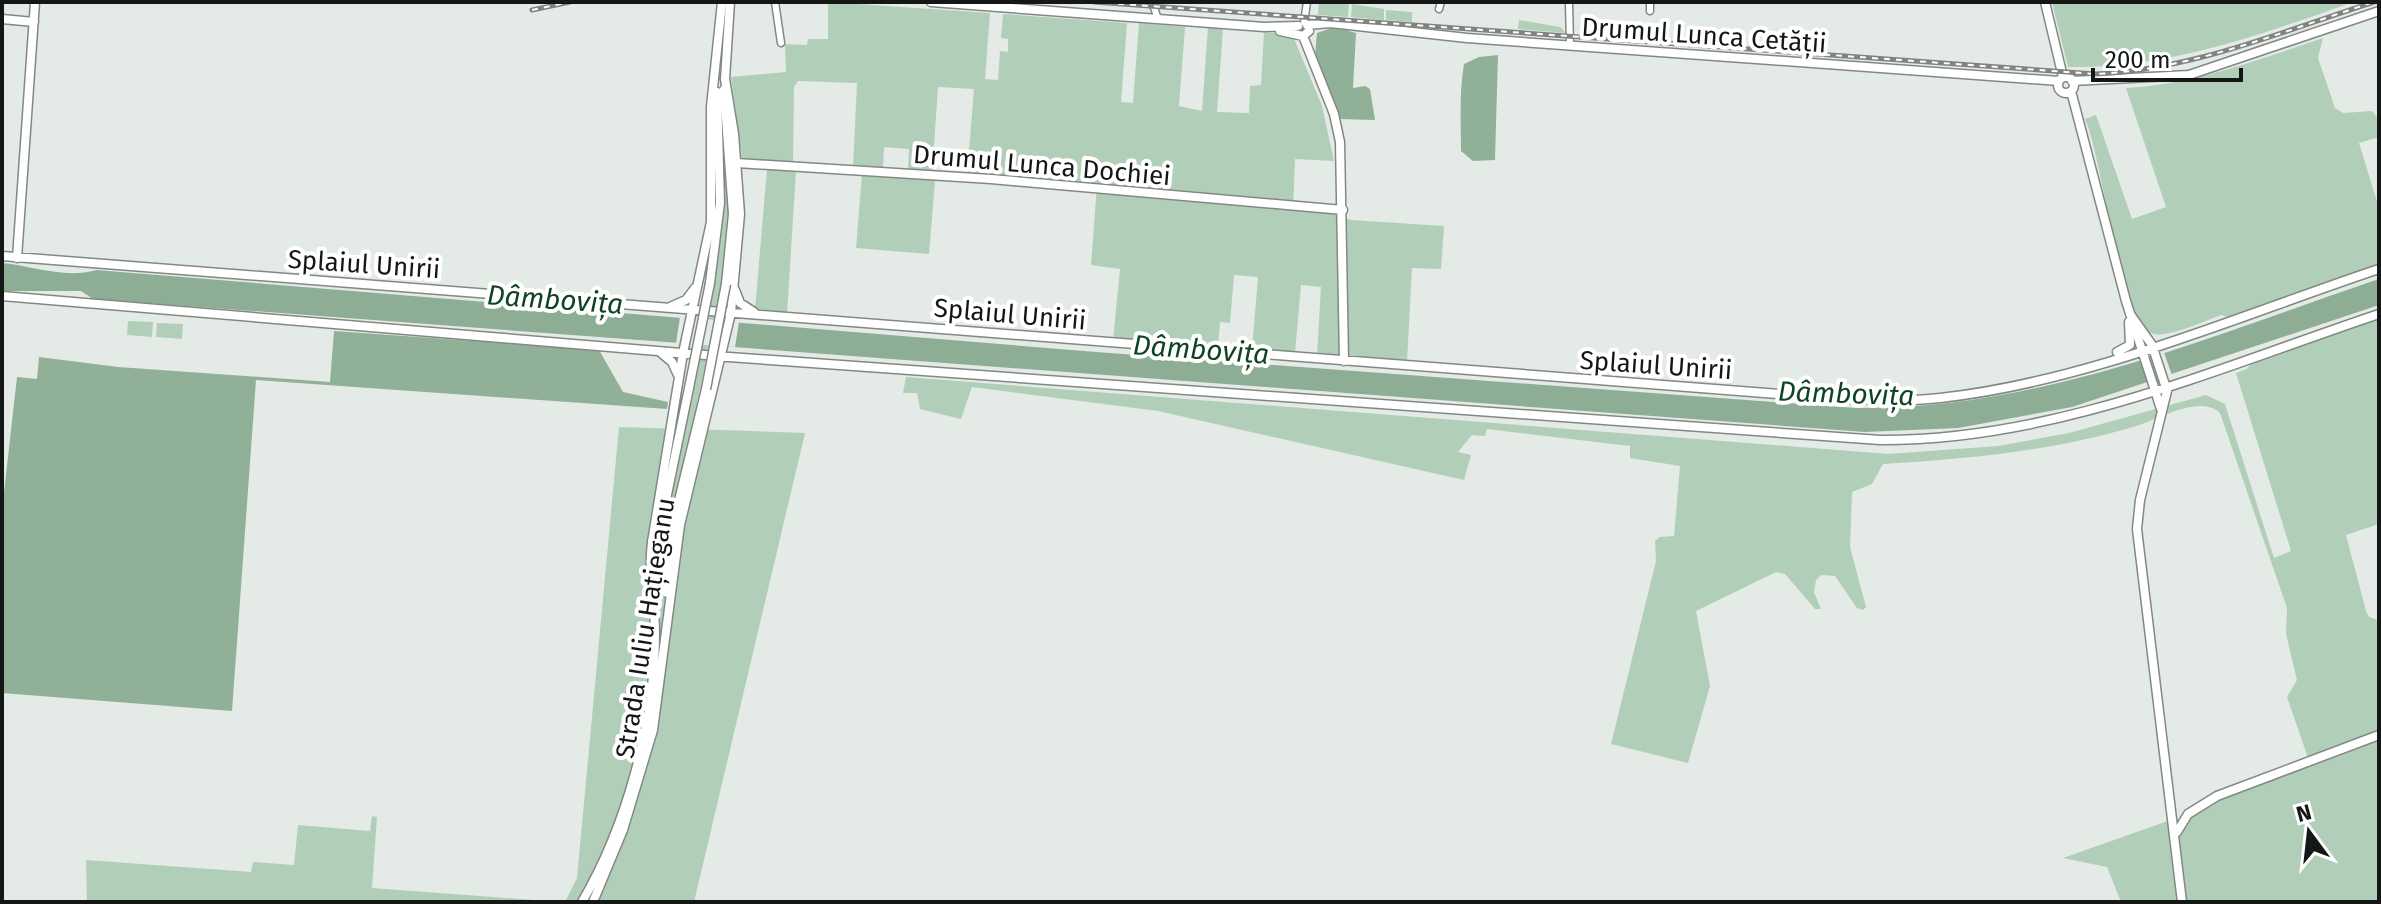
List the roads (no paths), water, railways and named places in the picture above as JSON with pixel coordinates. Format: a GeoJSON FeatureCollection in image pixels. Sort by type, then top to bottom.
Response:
{"type":"FeatureCollection","features":[{"type":"Feature","properties":{"kind":"main road"},"geometry":{"type":"LineString","coordinates":[[17,258],[35,2]]}},
{"type":"Feature","properties":{"kind":"main road"},"geometry":{"type":"LineString","coordinates":[[660,630],[659,541],[710,283],[720,203],[722,2]]}},
{"type":"Feature","properties":{"kind":"main road"},"geometry":{"type":"LineString","coordinates":[[730,2],[720,79],[733,214],[731,286],[740,303],[758,314]]}},
{"type":"Feature","properties":{"kind":"main road","name":"Drumul Lunca Cetății"},"geometry":{"type":"LineString","coordinates":[[931,2],[1052,6],[1305,32],[1330,23],[1408,33],[2028,79],[2066,85],[2189,75],[2379,11]]}},
{"type":"Feature","properties":{"kind":"main road"},"geometry":{"type":"LineString","coordinates":[[2045,2],[2129,312],[2162,403]]}},
{"type":"Feature","properties":{"kind":"main road"},"geometry":{"type":"LineString","coordinates":[[2,19],[34,22]]}},
{"type":"Feature","properties":{"kind":"main road"},"geometry":{"type":"LineString","coordinates":[[1305,32],[1337,125],[1343,210],[1344,361]]}},
{"type":"Feature","properties":{"kind":"main road"},"geometry":{"type":"LineString","coordinates":[[660,630],[673,525],[731,286],[740,214],[737,163],[720,79]]}},
{"type":"Feature","properties":{"kind":"main road","name":"Strada Iuliu Hațieganu"},"geometry":{"type":"LineString","coordinates":[[593,902],[623,830],[649,744],[660,630],[650,557],[683,353],[712,213],[711,114],[720,79]]}},
{"type":"Feature","properties":{"kind":"main road","name":"Drumul Lunca Dochiei"},"geometry":{"type":"LineString","coordinates":[[737,163],[991,179],[1343,210]]}},
{"type":"Feature","properties":{"kind":"main road","name":"Splaiul Unirii"},"geometry":{"type":"LineString","coordinates":[[2,256],[1879,400],[1969,394],[2085,369],[2143,352],[2221,322],[2379,269]]}},
{"type":"Feature","properties":{"kind":"main road"},"geometry":{"type":"LineString","coordinates":[[665,307],[689,298],[699,281]]}},
{"type":"Feature","properties":{"kind":"main road","name":"Strada Iuliu Hațieganu"},"geometry":{"type":"LineString","coordinates":[[582,902],[610,842],[638,755],[684,505],[723,356],[731,313],[731,286]]}},
{"type":"Feature","properties":{"kind":"main road"},"geometry":{"type":"LineString","coordinates":[[2,296],[683,353],[1860,440],[1921,440],[1995,431],[2066,417],[2379,314]]}},
{"type":"Feature","properties":{"kind":"main road"},"geometry":{"type":"LineString","coordinates":[[2129,312],[2153,348],[2165,382],[2161,416],[2137,522],[2169,795],[2179,814],[2176,837],[2182,902]]}},
{"type":"Feature","properties":{"kind":"main road"},"geometry":{"type":"LineString","coordinates":[[2085,369],[2129,347],[2129,312]]}},
{"type":"Feature","properties":{"kind":"main road"},"geometry":{"type":"LineString","coordinates":[[2139,329],[2165,337],[2221,322]]}},
{"type":"Feature","properties":{"kind":"main road"},"geometry":{"type":"LineString","coordinates":[[657,350],[672,362],[679,379]]}},
{"type":"Feature","properties":{"kind":"main road"},"geometry":{"type":"LineString","coordinates":[[717,382],[730,364],[761,359]]}},
{"type":"Feature","properties":{"kind":"main road"},"geometry":{"type":"LineString","coordinates":[[2162,403],[2175,388],[2195,376]]}},
{"type":"Feature","properties":{"kind":"main road"},"geometry":{"type":"LineString","coordinates":[[2128,398],[2147,396],[2162,403]]}},
{"type":"Feature","properties":{"kind":"main road"},"geometry":{"type":"LineString","coordinates":[[2179,814],[2234,789],[2379,735]]}},
{"type":"Feature","properties":{"kind":"street"},"geometry":{"type":"LineString","coordinates":[[775,2],[781,43]]}},
{"type":"Feature","properties":{"kind":"street"},"geometry":{"type":"LineString","coordinates":[[1152,2],[1158,19]]}},
{"type":"Feature","properties":{"kind":"street"},"geometry":{"type":"LineString","coordinates":[[1305,32],[1307,2]]}},
{"type":"Feature","properties":{"kind":"street"},"geometry":{"type":"LineString","coordinates":[[1569,2],[1570,46]]}},
{"type":"Feature","properties":{"kind":"street"},"geometry":{"type":"LineString","coordinates":[[1650,2],[1650,11]]}},
{"type":"Feature","properties":{"kind":"railway"},"geometry":{"type":"LineString","coordinates":[[532,10],[570,2]]}},
{"type":"Feature","properties":{"kind":"railway"},"geometry":{"type":"LineString","coordinates":[[1094,2],[2095,74],[2131,71],[2202,57],[2374,2]]}},
{"type":"Feature","properties":{"kind":"water label","name":"Dâmbovița"},"geometry":{"type":"Point","coordinates":[555,299]}},
{"type":"Feature","properties":{"kind":"water label","name":"Dâmbovița"},"geometry":{"type":"Point","coordinates":[1201,349]}},
{"type":"Feature","properties":{"kind":"water label","name":"Dâmbovița"},"geometry":{"type":"Point","coordinates":[1846,393]}}]}
